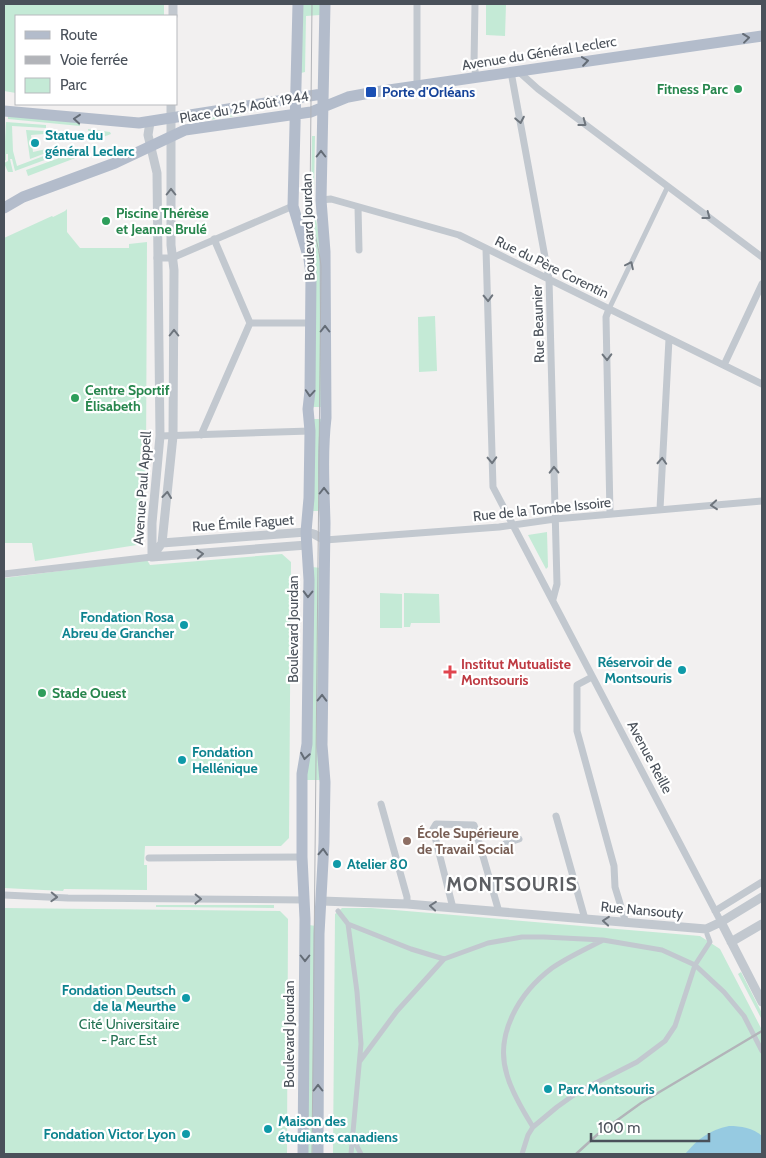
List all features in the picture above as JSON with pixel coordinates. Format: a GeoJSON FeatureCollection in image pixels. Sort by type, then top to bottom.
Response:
{"type":"FeatureCollection","features":[{"type":"Feature","properties":{"kind":"main road","name":"Boulevard Jourdan"},"geometry":{"type":"LineString","coordinates":[[298,4],[293,206],[310,266],[311,323],[308,409],[310,431],[309,498],[306,532],[309,580],[307,744],[302,774],[304,900],[303,1154]]}},
{"type":"Feature","properties":{"kind":"main road","name":"Boulevard Jourdan"},"geometry":{"type":"LineString","coordinates":[[318,1154],[319,934],[322,901],[325,782],[322,745],[325,540],[324,436],[326,418],[325,252],[321,200],[325,4]]}},
{"type":"Feature","properties":{"kind":"main road","name":"Avenue du Général Leclerc"},"geometry":{"type":"LineString","coordinates":[[322,108],[348,97],[514,71],[762,36]]}},
{"type":"Feature","properties":{"kind":"main road","name":"Place du 25 Août 1944"},"geometry":{"type":"LineString","coordinates":[[4,208],[23,197],[115,163],[185,130],[296,106],[322,94]]}},
{"type":"Feature","properties":{"kind":"main road","name":"Place du 25 Août 1944"},"geometry":{"type":"LineString","coordinates":[[4,111],[126,123],[296,106],[322,108]]}},
{"type":"Feature","properties":{"kind":"street"},"geometry":{"type":"LineString","coordinates":[[417,4],[417,86]]}},
{"type":"Feature","properties":{"kind":"street"},"geometry":{"type":"LineString","coordinates":[[475,4],[474,64],[476,77]]}},
{"type":"Feature","properties":{"kind":"street"},"geometry":{"type":"LineString","coordinates":[[514,71],[762,257]]}},
{"type":"Feature","properties":{"kind":"street","name":"Rue Beaunier"},"geometry":{"type":"LineString","coordinates":[[514,71],[549,279],[557,584],[554,600]]}},
{"type":"Feature","properties":{"kind":"street","name":"Avenue Paul Appell"},"geometry":{"type":"LineString","coordinates":[[152,557],[162,543],[173,436],[174,270],[171,245],[171,105]]}},
{"type":"Feature","properties":{"kind":"street","name":"Avenue Paul Appell"},"geometry":{"type":"LineString","coordinates":[[150,122],[148,135],[157,173],[160,436],[152,523],[152,557]]}},
{"type":"Feature","properties":{"kind":"street"},"geometry":{"type":"LineString","coordinates":[[610,514],[606,317],[668,186]]}},
{"type":"Feature","properties":{"kind":"street","name":"Rue du Père Corentin"},"geometry":{"type":"LineString","coordinates":[[321,200],[331,199],[459,235],[762,384]]}},
{"type":"Feature","properties":{"kind":"street"},"geometry":{"type":"LineString","coordinates":[[157,258],[172,258],[293,206]]}},
{"type":"Feature","properties":{"kind":"street"},"geometry":{"type":"LineString","coordinates":[[358,207],[359,250]]}},
{"type":"Feature","properties":{"kind":"street"},"geometry":{"type":"LineString","coordinates":[[201,435],[250,323],[214,239]]}},
{"type":"Feature","properties":{"kind":"street","name":"Avenue Reille"},"geometry":{"type":"LineString","coordinates":[[486,249],[493,487],[554,600],[592,677],[762,1002]]}},
{"type":"Feature","properties":{"kind":"street"},"geometry":{"type":"LineString","coordinates":[[724,365],[762,284]]}},
{"type":"Feature","properties":{"kind":"street"},"geometry":{"type":"LineString","coordinates":[[250,323],[311,323]]}},
{"type":"Feature","properties":{"kind":"street"},"geometry":{"type":"LineString","coordinates":[[660,510],[669,339]]}},
{"type":"Feature","properties":{"kind":"street"},"geometry":{"type":"LineString","coordinates":[[160,436],[310,431]]}},
{"type":"Feature","properties":{"kind":"street","name":"Rue de la Tombe Issoire"},"geometry":{"type":"LineString","coordinates":[[325,540],[458,531],[555,518],[762,501]]}},
{"type":"Feature","properties":{"kind":"street","name":"Rue Émile Faguet"},"geometry":{"type":"LineString","coordinates":[[162,543],[306,532],[325,540]]}},
{"type":"Feature","properties":{"kind":"street","name":"Rue Émile Faguet"},"geometry":{"type":"LineString","coordinates":[[152,557],[307,545]]}},
{"type":"Feature","properties":{"kind":"street"},"geometry":{"type":"LineString","coordinates":[[4,574],[152,557]]}},
{"type":"Feature","properties":{"kind":"street"},"geometry":{"type":"LineString","coordinates":[[592,677],[577,685],[577,730],[614,866],[615,887],[626,923]]}},
{"type":"Feature","properties":{"kind":"street"},"geometry":{"type":"LineString","coordinates":[[381,804],[407,897],[407,904]]}},
{"type":"Feature","properties":{"kind":"street"},"geometry":{"type":"LineString","coordinates":[[556,816],[585,919]]}},
{"type":"Feature","properties":{"kind":"street"},"geometry":{"type":"LineString","coordinates":[[453,908],[433,829],[436,824],[474,825],[499,912]]}},
{"type":"Feature","properties":{"kind":"street"},"geometry":{"type":"LineString","coordinates":[[506,843],[519,839]]}},
{"type":"Feature","properties":{"kind":"street"},"geometry":{"type":"LineString","coordinates":[[149,858],[302,857]]}},
{"type":"Feature","properties":{"kind":"street"},"geometry":{"type":"LineString","coordinates":[[715,911],[762,882]]}},
{"type":"Feature","properties":{"kind":"street"},"geometry":{"type":"LineString","coordinates":[[4,895],[149,899],[304,900]]}},
{"type":"Feature","properties":{"kind":"street","name":"Rue Nansouty"},"geometry":{"type":"LineString","coordinates":[[322,901],[407,904],[706,929],[762,897]]}},
{"type":"Feature","properties":{"kind":"street"},"geometry":{"type":"LineString","coordinates":[[338,911],[348,924],[357,992],[361,1044],[351,1154]]}},
{"type":"Feature","properties":{"kind":"street"},"geometry":{"type":"LineString","coordinates":[[348,924],[444,960]]}},
{"type":"Feature","properties":{"kind":"street"},"geometry":{"type":"LineString","coordinates":[[731,942],[762,924]]}},
{"type":"Feature","properties":{"kind":"street"},"geometry":{"type":"LineString","coordinates":[[522,1154],[532,1127],[578,1092],[637,1062],[664,1041],[675,1026],[695,965],[710,942],[708,934]]}},
{"type":"Feature","properties":{"kind":"street"},"geometry":{"type":"LineString","coordinates":[[360,1061],[397,1011],[444,960],[488,944],[522,937],[603,940],[653,948],[695,965],[736,1004],[762,1051]]}},
{"type":"Feature","properties":{"kind":"street"},"geometry":{"type":"LineString","coordinates":[[532,1127],[507,1075],[503,1052],[512,1016],[526,993],[543,976],[560,963],[603,940]]}},
{"type":"Feature","properties":{"kind":"street"},"geometry":{"type":"LineString","coordinates":[[353,1139],[361,1154]]}},
{"type":"Feature","properties":{"kind":"green space"},"geometry":{"type":"Polygon","coordinates":[[[4,4],[164,4],[164,15],[15,15],[15,93],[4,91],[4,4]]]}},
{"type":"Feature","properties":{"kind":"green space"},"geometry":{"type":"Polygon","coordinates":[[[303,4],[321,4],[320,15],[306,16],[305,72],[301,73],[303,4]]]}},
{"type":"Feature","properties":{"kind":"green space"},"geometry":{"type":"Polygon","coordinates":[[[486,4],[506,4],[505,36],[486,35],[486,4]]]}},
{"type":"Feature","properties":{"kind":"green space"},"geometry":{"type":"Polygon","coordinates":[[[242,112],[242,115],[189,123],[189,121],[242,112]]]}},
{"type":"Feature","properties":{"kind":"green space"},"geometry":{"type":"Polygon","coordinates":[[[8,115],[80,122],[80,126],[8,119],[8,115]]]}},
{"type":"Feature","properties":{"kind":"green space"},"geometry":{"type":"Polygon","coordinates":[[[6,122],[46,125],[46,128],[12,126],[13,151],[17,166],[49,154],[50,158],[15,171],[12,159],[10,159],[13,172],[8,172],[4,163],[8,161],[8,154],[6,154],[6,160],[4,161],[6,122]]]}},
{"type":"Feature","properties":{"kind":"green space"},"geometry":{"type":"Polygon","coordinates":[[[88,129],[110,132],[111,134],[90,142],[88,129]]]}},
{"type":"Feature","properties":{"kind":"green space"},"geometry":{"type":"Polygon","coordinates":[[[26,130],[44,131],[44,134],[31,135],[33,152],[46,149],[46,153],[30,159],[26,130]]]}},
{"type":"Feature","properties":{"kind":"green space"},"geometry":{"type":"Polygon","coordinates":[[[312,136],[315,136],[314,194],[311,194],[312,136]]]}},
{"type":"Feature","properties":{"kind":"green space"},"geometry":{"type":"Polygon","coordinates":[[[84,149],[86,154],[28,176],[26,170],[84,149]]]}},
{"type":"Feature","properties":{"kind":"green space","name":"Centre Sportif Élisabeth"},"geometry":{"type":"Polygon","coordinates":[[[67,209],[67,232],[80,248],[129,248],[129,244],[147,242],[146,467],[137,545],[35,561],[32,543],[4,543],[4,238],[67,209]]]}},
{"type":"Feature","properties":{"kind":"green space"},"geometry":{"type":"Polygon","coordinates":[[[316,219],[321,246],[321,407],[313,407],[314,272],[301,224],[316,219]]]}},
{"type":"Feature","properties":{"kind":"green space"},"geometry":{"type":"Polygon","coordinates":[[[435,316],[437,371],[419,372],[418,317],[435,316]]]}},
{"type":"Feature","properties":{"kind":"green space"},"geometry":{"type":"Polygon","coordinates":[[[313,419],[321,419],[320,511],[312,511],[313,419]]]}},
{"type":"Feature","properties":{"kind":"green space"},"geometry":{"type":"Polygon","coordinates":[[[547,532],[548,567],[546,569],[528,535],[547,532]]]}},
{"type":"Feature","properties":{"kind":"green space"},"geometry":{"type":"Polygon","coordinates":[[[282,554],[291,562],[289,838],[281,846],[145,846],[144,865],[147,865],[147,890],[64,889],[63,891],[4,888],[4,578],[147,560],[150,565],[282,554]]]}},
{"type":"Feature","properties":{"kind":"green space"},"geometry":{"type":"Polygon","coordinates":[[[312,567],[321,568],[322,780],[306,780],[312,567]]]}},
{"type":"Feature","properties":{"kind":"green space"},"geometry":{"type":"Polygon","coordinates":[[[380,593],[402,594],[402,628],[380,628],[380,593]]]}},
{"type":"Feature","properties":{"kind":"green space"},"geometry":{"type":"Polygon","coordinates":[[[404,593],[439,594],[440,623],[411,623],[410,627],[404,627],[404,593]]]}},
{"type":"Feature","properties":{"kind":"green space"},"geometry":{"type":"Polygon","coordinates":[[[156,905],[274,905],[274,908],[156,907],[156,905]]]}},
{"type":"Feature","properties":{"kind":"green space","name":"Cité Universitaire - Parc Est"},"geometry":{"type":"Polygon","coordinates":[[[4,908],[280,911],[288,919],[287,1154],[4,1154],[4,908]]]}},
{"type":"Feature","properties":{"kind":"green space","name":"Parc Montsouris"},"geometry":{"type":"Polygon","coordinates":[[[342,908],[371,908],[700,936],[720,949],[762,1030],[762,1154],[333,1154],[335,914],[342,908]]]}},
{"type":"Feature","properties":{"kind":"green space"},"geometry":{"type":"Polygon","coordinates":[[[309,925],[316,926],[314,1154],[307,1154],[309,925]]]}},
{"type":"Feature","properties":{"kind":"green space"},"geometry":{"type":"Polygon","coordinates":[[[741,972],[762,1013],[761,1018],[738,974],[741,972]]]}},
{"type":"Feature","properties":{"kind":"water"},"geometry":{"type":"Polygon","coordinates":[[[729,1126],[747,1128],[762,1136],[762,1154],[685,1154],[704,1136],[729,1126]]]}},
{"type":"Feature","properties":{"kind":"tram line"},"geometry":{"type":"LineString","coordinates":[[312,4],[310,203],[321,266],[312,1154]]}},
{"type":"Feature","properties":{"kind":"railway"},"geometry":{"type":"LineString","coordinates":[[576,1154],[598,1134],[641,1103],[762,1031]]}},
{"type":"Feature","properties":{"kind":"place","name":"Fitness Parc"},"geometry":{"type":"Point","coordinates":[738,89]}},
{"type":"Feature","properties":{"kind":"place","name":"Porte d'Orléans"},"geometry":{"type":"Point","coordinates":[371,92]}},
{"type":"Feature","properties":{"kind":"place","name":"Statue du général Leclerc"},"geometry":{"type":"Point","coordinates":[35,143]}},
{"type":"Feature","properties":{"kind":"place","name":"Piscine Thérèse et Jeanne Brulé"},"geometry":{"type":"Point","coordinates":[106,221]}},
{"type":"Feature","properties":{"kind":"place","name":"Centre Sportif Élisabeth"},"geometry":{"type":"Point","coordinates":[75,398]}},
{"type":"Feature","properties":{"kind":"place","name":"Fondation Rosa Abreu de Grancher"},"geometry":{"type":"Point","coordinates":[184,625]}},
{"type":"Feature","properties":{"kind":"place","name":"Réservoir de Montsouris"},"geometry":{"type":"Point","coordinates":[682,670]}},
{"type":"Feature","properties":{"kind":"place","name":"Institut Mutualiste Montsouris"},"geometry":{"type":"Point","coordinates":[450,672]}},
{"type":"Feature","properties":{"kind":"place","name":"Stade Ouest"},"geometry":{"type":"Point","coordinates":[42,693]}},
{"type":"Feature","properties":{"kind":"place","name":"Fondation Hellénique"},"geometry":{"type":"Point","coordinates":[182,760]}},
{"type":"Feature","properties":{"kind":"place","name":"École Supérieure de Travail Social"},"geometry":{"type":"Point","coordinates":[407,841]}},
{"type":"Feature","properties":{"kind":"place","name":"Atelier 80"},"geometry":{"type":"Point","coordinates":[337,864]}},
{"type":"Feature","properties":{"kind":"place","name":"Fondation Deutsch de la Meurthe"},"geometry":{"type":"Point","coordinates":[186,998]}},
{"type":"Feature","properties":{"kind":"place","name":"Parc Montsouris"},"geometry":{"type":"Point","coordinates":[548,1089]}},
{"type":"Feature","properties":{"kind":"place","name":"Maison des étudiants canadiens"},"geometry":{"type":"Point","coordinates":[268,1129]}},
{"type":"Feature","properties":{"kind":"place","name":"Fondation Victor Lyon"},"geometry":{"type":"Point","coordinates":[186,1134]}},
{"type":"Feature","properties":{"kind":"district","name":"MONTSOURIS"},"geometry":{"type":"Point","coordinates":[512,884]}}]}
